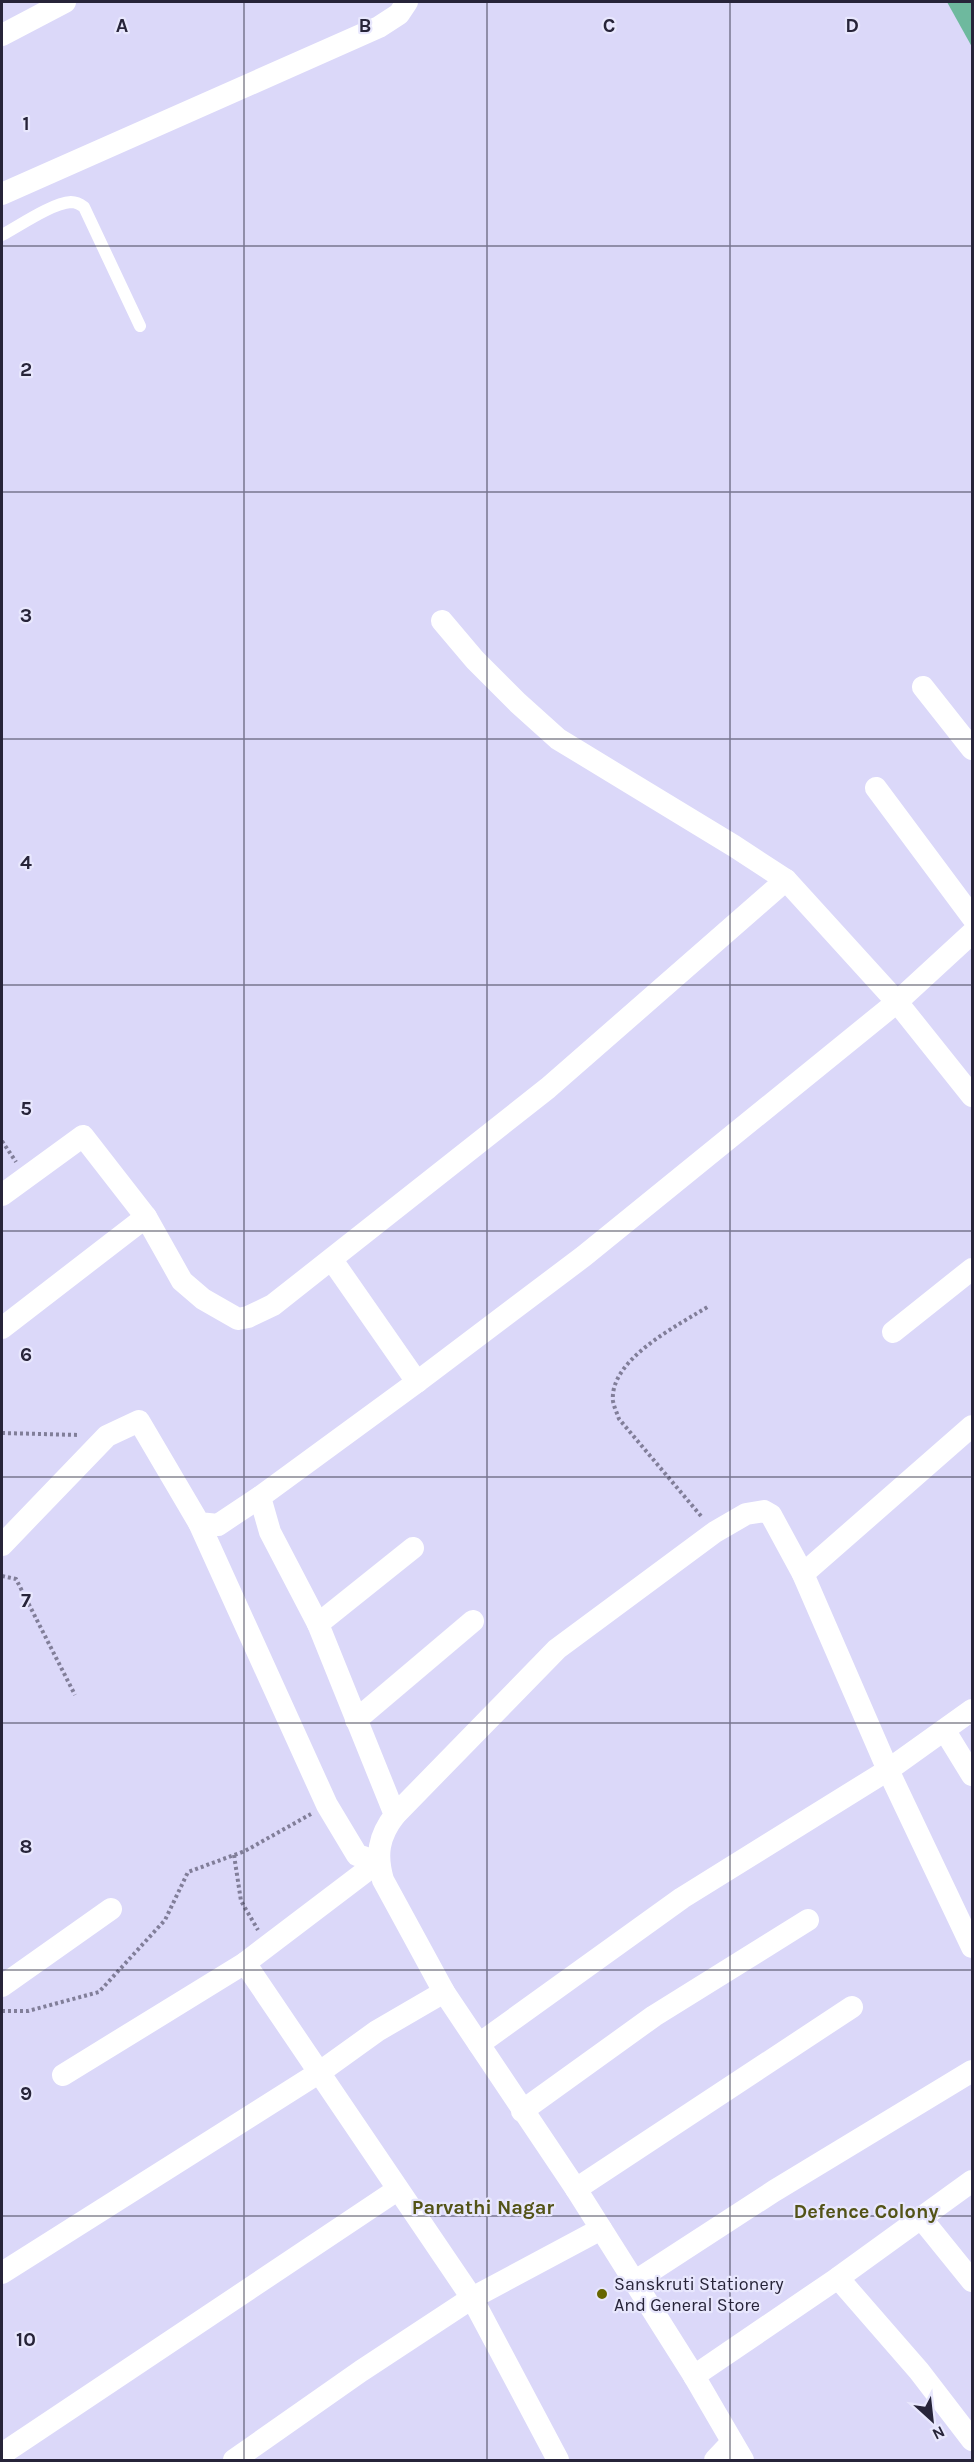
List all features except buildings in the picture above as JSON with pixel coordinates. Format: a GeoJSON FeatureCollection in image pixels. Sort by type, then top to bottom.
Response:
{"type":"FeatureCollection","features":[{"type":"Feature","properties":{"kind":"street"},"geometry":{"type":"LineString","coordinates":[[2,35],[65,2]]}},
{"type":"Feature","properties":{"kind":"street"},"geometry":{"type":"LineString","coordinates":[[2,194],[379,27],[399,14],[407,2]]}},
{"type":"Feature","properties":{"kind":"street"},"geometry":{"type":"LineString","coordinates":[[442,621],[475,660],[558,739],[786,880],[897,1002],[972,1096]]}},
{"type":"Feature","properties":{"kind":"street"},"geometry":{"type":"LineString","coordinates":[[923,687],[972,749]]}},
{"type":"Feature","properties":{"kind":"street"},"geometry":{"type":"LineString","coordinates":[[876,788],[972,916]]}},
{"type":"Feature","properties":{"kind":"street"},"geometry":{"type":"LineString","coordinates":[[2,1195],[83,1136],[146,1217],[182,1281],[203,1299],[228,1315],[238,1319],[248,1317],[273,1305],[332,1260],[548,1088],[786,880]]}},
{"type":"Feature","properties":{"kind":"street"},"geometry":{"type":"LineString","coordinates":[[199,1523],[218,1525],[260,1497],[584,1256],[897,1002],[972,933]]}},
{"type":"Feature","properties":{"kind":"street"},"geometry":{"type":"LineString","coordinates":[[2,1328],[146,1217]]}},
{"type":"Feature","properties":{"kind":"street"},"geometry":{"type":"LineString","coordinates":[[332,1260],[417,1382]]}},
{"type":"Feature","properties":{"kind":"street"},"geometry":{"type":"LineString","coordinates":[[893,1332],[972,1269]]}},
{"type":"Feature","properties":{"kind":"street"},"geometry":{"type":"LineString","coordinates":[[2,1545],[107,1436],[139,1421],[199,1523],[327,1805],[357,1855],[378,1862]]}},
{"type":"Feature","properties":{"kind":"street"},"geometry":{"type":"LineString","coordinates":[[803,1574],[972,1426]]}},
{"type":"Feature","properties":{"kind":"street"},"geometry":{"type":"LineString","coordinates":[[260,1497],[270,1532],[318,1624],[395,1815]]}},
{"type":"Feature","properties":{"kind":"street"},"geometry":{"type":"LineString","coordinates":[[715,2460],[737,2451],[694,2376],[576,2189],[444,1992],[383,1880],[378,1862],[382,1836],[395,1815],[557,1649],[715,1532],[746,1514],[764,1511],[771,1515],[803,1574],[888,1770],[972,1947]]}},
{"type":"Feature","properties":{"kind":"street"},"geometry":{"type":"LineString","coordinates":[[318,1624],[413,1548]]}},
{"type":"Feature","properties":{"kind":"street"},"geometry":{"type":"LineString","coordinates":[[356,1720],[473,1621]]}},
{"type":"Feature","properties":{"kind":"street"},"geometry":{"type":"LineString","coordinates":[[479,2044],[682,1898],[888,1770],[972,1710]]}},
{"type":"Feature","properties":{"kind":"street"},"geometry":{"type":"LineString","coordinates":[[945,1731],[972,1775]]}},
{"type":"Feature","properties":{"kind":"street"},"geometry":{"type":"LineString","coordinates":[[63,2075],[245,1963],[378,1862]]}},
{"type":"Feature","properties":{"kind":"street"},"geometry":{"type":"LineString","coordinates":[[2,1986],[111,1909]]}},
{"type":"Feature","properties":{"kind":"street"},"geometry":{"type":"LineString","coordinates":[[522,2111],[654,2016],[808,1920]]}},
{"type":"Feature","properties":{"kind":"street"},"geometry":{"type":"LineString","coordinates":[[245,1963],[472,2298],[558,2460]]}},
{"type":"Feature","properties":{"kind":"street"},"geometry":{"type":"LineString","coordinates":[[2,2273],[320,2072],[377,2031],[444,1992]]}},
{"type":"Feature","properties":{"kind":"street"},"geometry":{"type":"LineString","coordinates":[[576,2189],[852,2007]]}},
{"type":"Feature","properties":{"kind":"street"},"geometry":{"type":"LineString","coordinates":[[634,2282],[774,2191],[972,2071]]}},
{"type":"Feature","properties":{"kind":"street"},"geometry":{"type":"LineString","coordinates":[[694,2376],[838,2278],[972,2182]]}},
{"type":"Feature","properties":{"kind":"street"},"geometry":{"type":"LineString","coordinates":[[2,2454],[397,2190]]}},
{"type":"Feature","properties":{"kind":"street"},"geometry":{"type":"LineString","coordinates":[[921,2218],[972,2281]]}},
{"type":"Feature","properties":{"kind":"street"},"geometry":{"type":"LineString","coordinates":[[238,2459],[361,2371],[472,2298],[601,2229]]}},
{"type":"Feature","properties":{"kind":"street"},"geometry":{"type":"LineString","coordinates":[[838,2278],[919,2371],[972,2440]]}},
{"type":"Feature","properties":{"kind":"lane"},"geometry":{"type":"LineString","coordinates":[[2,235],[56,207],[69,202],[78,203],[84,207],[140,326]]}},
{"type":"Feature","properties":{"kind":"path"},"geometry":{"type":"LineString","coordinates":[[709,1306],[653,1342],[630,1361],[615,1384],[613,1401],[619,1419],[715,1532]]}},
{"type":"Feature","properties":{"kind":"path"},"geometry":{"type":"LineString","coordinates":[[2,1433],[107,1436]]}},
{"type":"Feature","properties":{"kind":"path"},"geometry":{"type":"LineString","coordinates":[[2,1576],[16,1579],[75,1695]]}},
{"type":"Feature","properties":{"kind":"path"},"geometry":{"type":"LineString","coordinates":[[2,2011],[28,2011],[99,1992],[165,1920],[188,1872],[244,1851],[327,1805]]}},
{"type":"Feature","properties":{"kind":"path"},"geometry":{"type":"LineString","coordinates":[[234,1855],[241,1901],[268,1946]]}},
{"type":"Feature","properties":{"kind":"shaded area"},"geometry":{"type":"Polygon","coordinates":[[[947,2],[972,2],[972,47],[947,2]]]}},
{"type":"Feature","properties":{"kind":"place","name":"Sanskruti Stationery And General Store"},"geometry":{"type":"Point","coordinates":[602,2294]}},
{"type":"Feature","properties":{"kind":"district","name":"Parvathi Nagar"},"geometry":{"type":"Point","coordinates":[483,2207]}},
{"type":"Feature","properties":{"kind":"district","name":"Defence Colony"},"geometry":{"type":"Point","coordinates":[866,2211]}}]}
